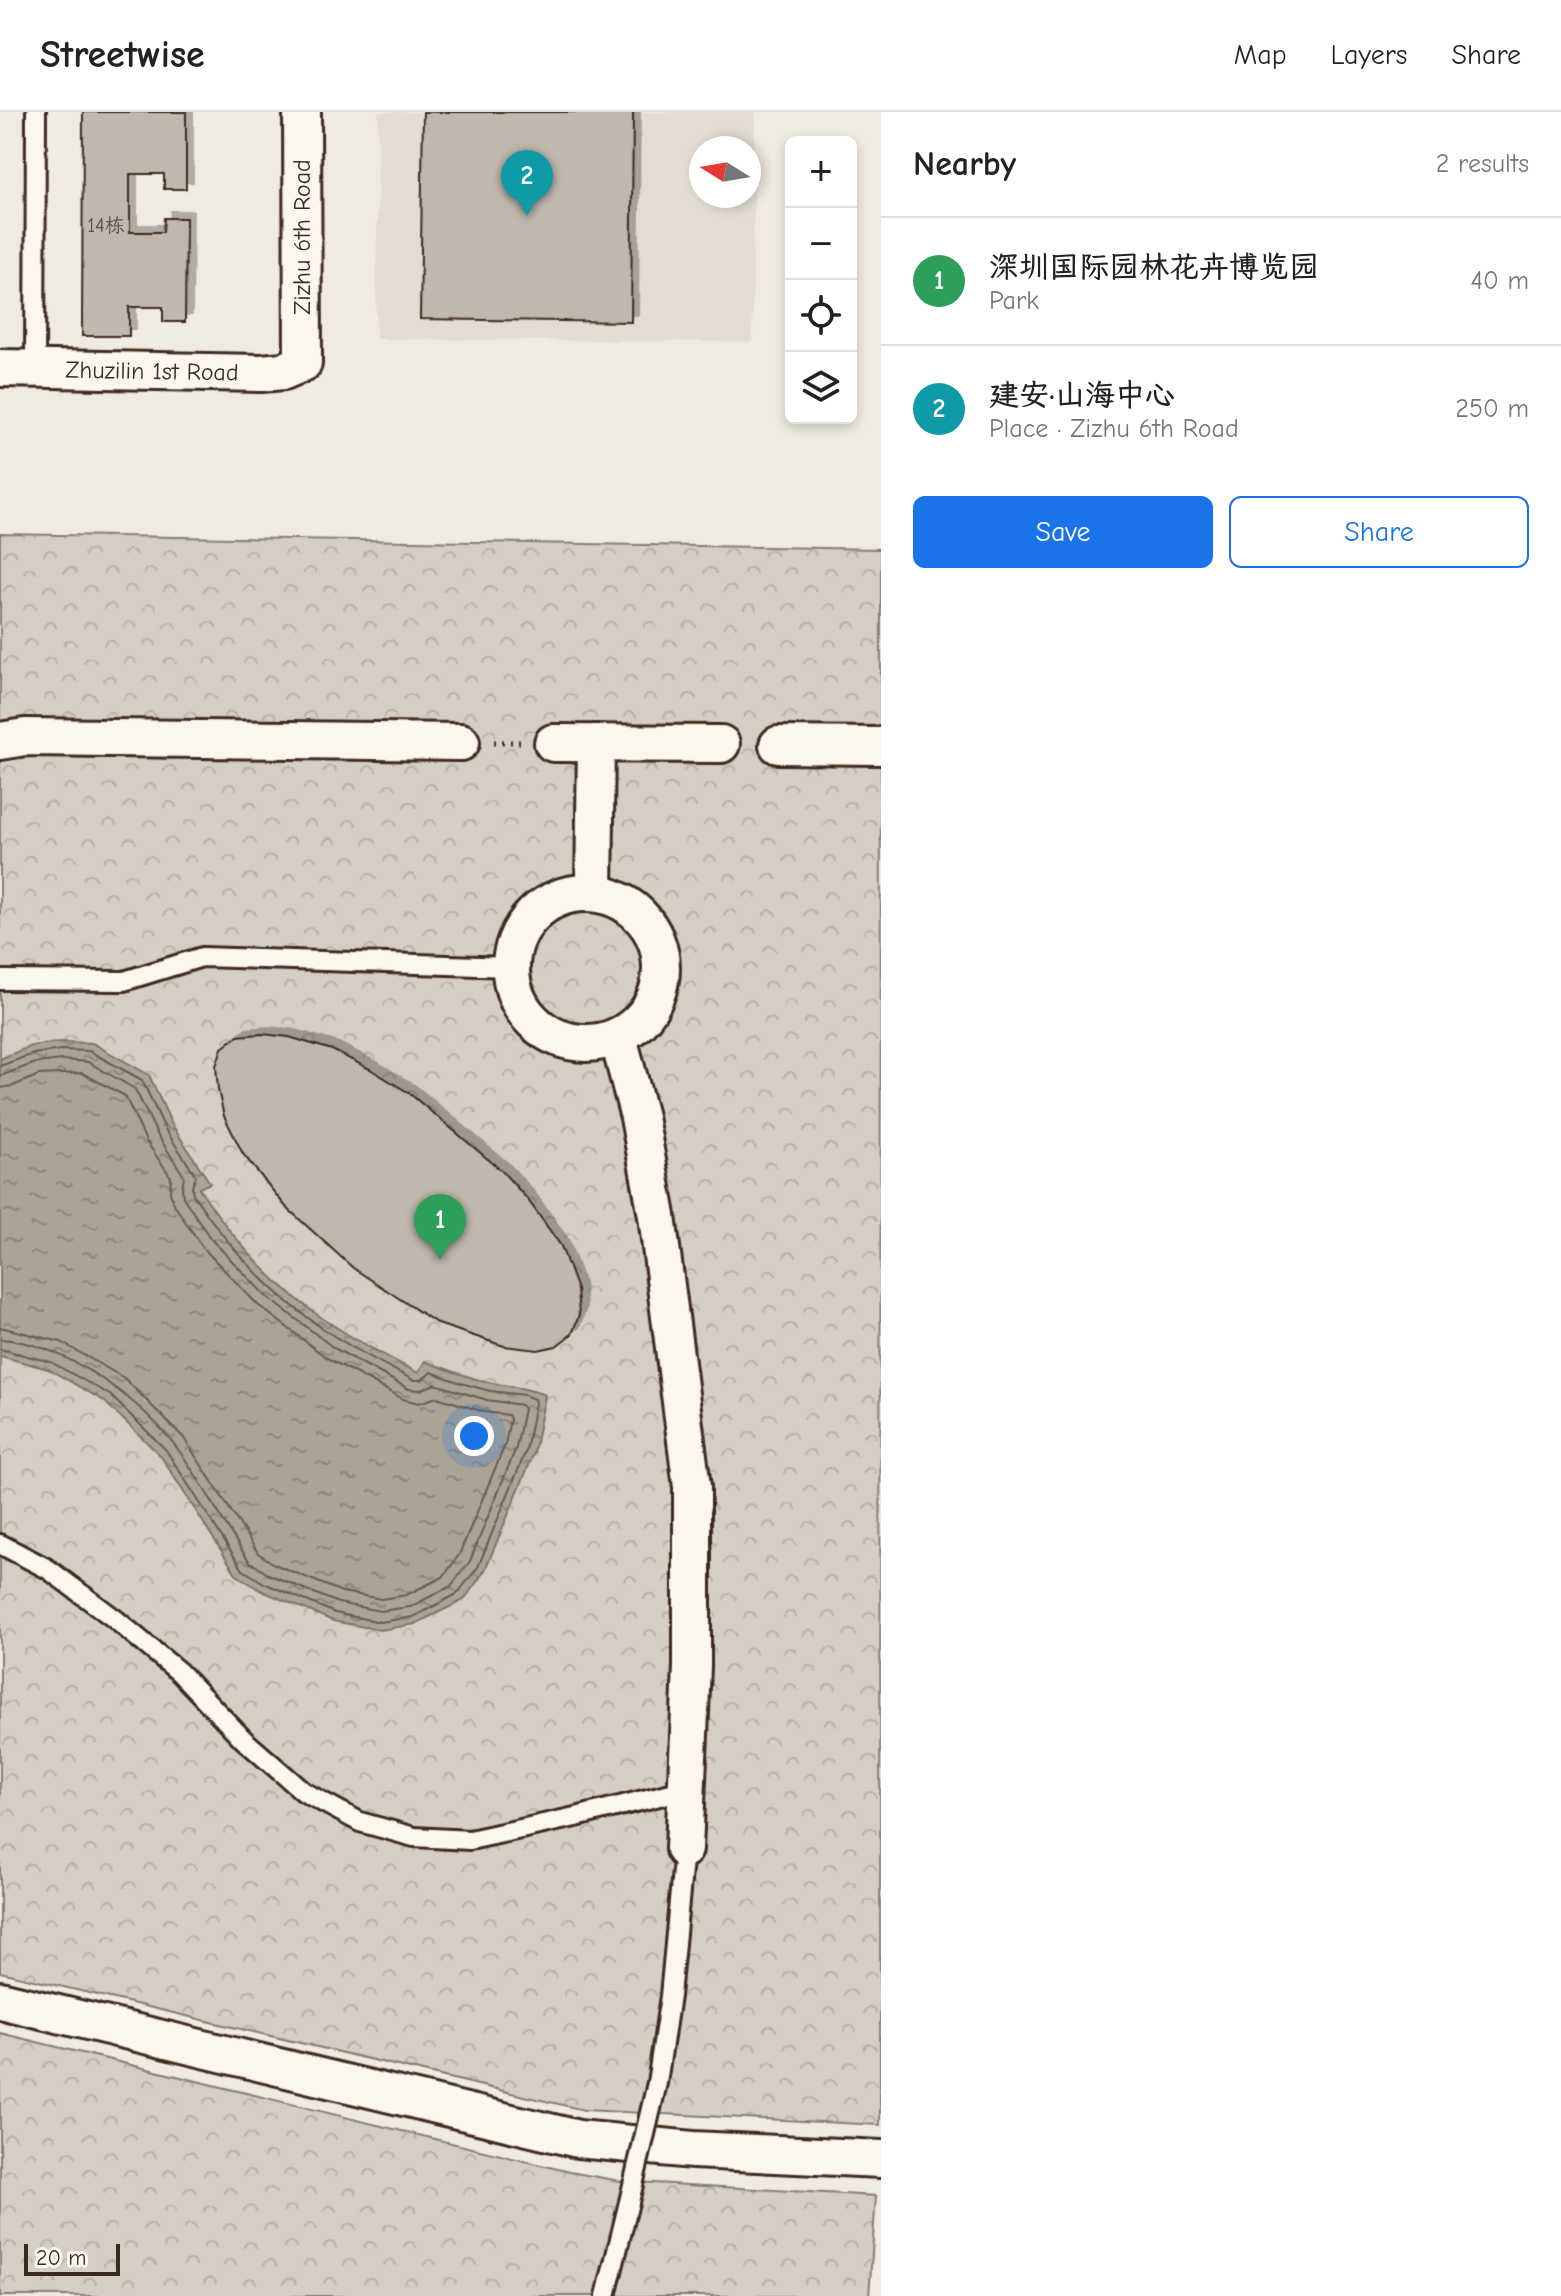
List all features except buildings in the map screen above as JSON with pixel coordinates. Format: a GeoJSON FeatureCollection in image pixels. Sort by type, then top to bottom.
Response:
{"type":"FeatureCollection","features":[{"type":"Feature","properties":{"kind":"street","name":"Zizhu 6th Road"},"geometry":{"type":"LineString","coordinates":[[302,112],[303,363]]}},
{"type":"Feature","properties":{"kind":"street","name":"Zhuzilin 1st Road"},"geometry":{"type":"LineString","coordinates":[[17,368],[261,373],[284,371],[303,363]]}},
{"type":"Feature","properties":{"kind":"street"},"geometry":{"type":"LineString","coordinates":[[0,741],[25,737],[461,742]]}},
{"type":"Feature","properties":{"kind":"street"},"geometry":{"type":"LineString","coordinates":[[553,743],[721,744]]}},
{"type":"Feature","properties":{"kind":"street"},"geometry":{"type":"LineString","coordinates":[[594,893],[596,743]]}},
{"type":"Feature","properties":{"kind":"street"},"geometry":{"type":"LineString","coordinates":[[778,745],[881,746]]}},
{"type":"Feature","properties":{"kind":"street"},"geometry":{"type":"LineString","coordinates":[[594,893],[617,899],[638,912],[653,932],[661,955],[661,980],[653,1003],[639,1023],[618,1037],[593,1044],[568,1042],[545,1032],[526,1015],[515,992],[511,967],[515,942],[527,920],[546,904],[569,894],[594,893]]}},
{"type":"Feature","properties":{"kind":"street"},"geometry":{"type":"LineString","coordinates":[[618,1037],[639,1117],[657,1216],[692,1487],[692,1666],[684,1849]]}},
{"type":"Feature","properties":{"kind":"street"},"geometry":{"type":"LineString","coordinates":[[0,2000],[578,2139],[693,2150],[881,2159]]}},
{"type":"Feature","properties":{"kind":"lane"},"geometry":{"type":"LineString","coordinates":[[17,368],[36,112]]}},
{"type":"Feature","properties":{"kind":"lane"},"geometry":{"type":"LineString","coordinates":[[0,980],[124,981],[202,957],[511,967]]}},
{"type":"Feature","properties":{"kind":"lane"},"geometry":{"type":"LineString","coordinates":[[0,1544],[48,1569],[115,1619],[179,1672],[244,1740],[304,1792],[360,1822],[414,1837],[470,1840],[687,1789]]}},
{"type":"Feature","properties":{"kind":"lane"},"geometry":{"type":"LineString","coordinates":[[606,2296],[657,2083],[670,1996],[684,1849]]}},
{"type":"Feature","properties":{"kind":"path"},"geometry":{"type":"LineString","coordinates":[[461,742],[553,743]]}},
{"type":"Feature","properties":{"kind":"shaded area"},"geometry":{"type":"Polygon","coordinates":[[[378,112],[755,112],[755,136],[689,136],[689,208],[754,208],[752,342],[376,339],[378,112]]]}},
{"type":"Feature","properties":{"kind":"green space"},"geometry":{"type":"Polygon","coordinates":[[[0,534],[881,549],[880,2125],[584,2110],[0,1972],[0,534]]]}},
{"type":"Feature","properties":{"kind":"green space"},"geometry":{"type":"Polygon","coordinates":[[[0,2033],[570,2172],[620,2181],[876,2196],[869,2296],[0,2296],[0,2033]]]}},
{"type":"Feature","properties":{"kind":"water"},"geometry":{"type":"Polygon","coordinates":[[[61,1042],[92,1043],[149,1075],[172,1125],[210,1183],[199,1188],[247,1250],[304,1305],[364,1344],[418,1373],[425,1361],[472,1378],[545,1395],[534,1453],[485,1570],[464,1600],[415,1624],[380,1630],[333,1621],[260,1590],[237,1575],[160,1455],[104,1401],[48,1369],[0,1356],[0,1059],[31,1046],[61,1042]]]}},
{"type":"Feature","properties":{"kind":"place","name":"建安·山海中心"},"geometry":{"type":"Point","coordinates":[527,216]}},
{"type":"Feature","properties":{"kind":"place","name":"深圳国际园林花卉博览园"},"geometry":{"type":"Point","coordinates":[440,1260]}}]}
